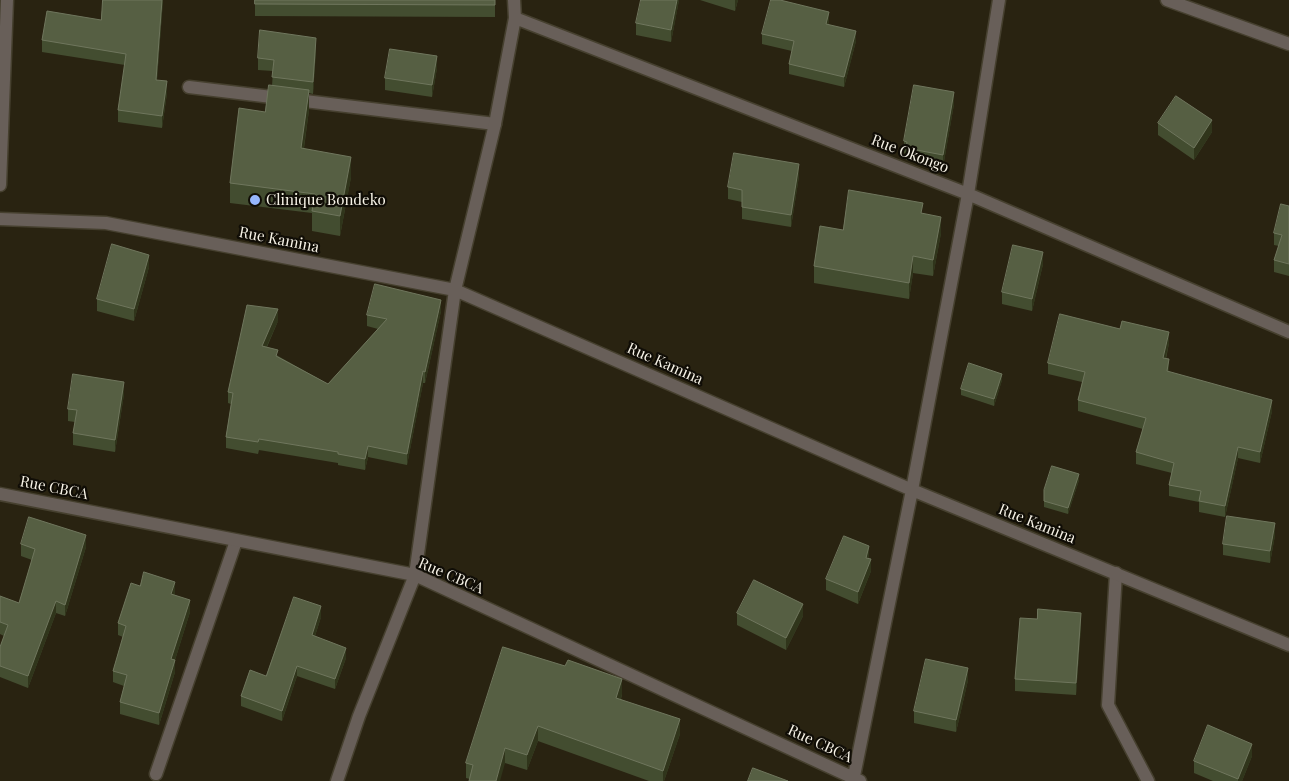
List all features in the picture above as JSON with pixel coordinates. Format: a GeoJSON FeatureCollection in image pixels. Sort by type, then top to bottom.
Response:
{"type":"FeatureCollection","features":[{"type":"Feature","properties":{"kind":"street"},"geometry":{"type":"LineString","coordinates":[[0,185],[7,0]]}},
{"type":"Feature","properties":{"kind":"street"},"geometry":{"type":"LineString","coordinates":[[337,781],[359,716],[415,576],[456,290],[495,124],[515,18],[514,0]]}},
{"type":"Feature","properties":{"kind":"street"},"geometry":{"type":"LineString","coordinates":[[856,780],[968,194],[999,0]]}},
{"type":"Feature","properties":{"kind":"street"},"geometry":{"type":"LineString","coordinates":[[1167,0],[1289,44]]}},
{"type":"Feature","properties":{"kind":"street","name":"Rue Okongo"},"geometry":{"type":"LineString","coordinates":[[515,18],[968,194],[1289,332]]}},
{"type":"Feature","properties":{"kind":"street"},"geometry":{"type":"LineString","coordinates":[[189,87],[495,124]]}},
{"type":"Feature","properties":{"kind":"street","name":"Rue Kamina"},"geometry":{"type":"LineString","coordinates":[[0,219],[106,223],[456,290],[912,490],[1289,645]]}},
{"type":"Feature","properties":{"kind":"street","name":"Rue CBCA"},"geometry":{"type":"LineString","coordinates":[[0,494],[415,576],[856,780]]}},
{"type":"Feature","properties":{"kind":"street"},"geometry":{"type":"LineString","coordinates":[[156,774],[236,541]]}},
{"type":"Feature","properties":{"kind":"street"},"geometry":{"type":"LineString","coordinates":[[1116,573],[1108,705],[1148,781]]}},
{"type":"Feature","properties":{"kind":"building"},"geometry":{"type":"Polygon","coordinates":[[[103,0],[162,0],[156,80],[167,81],[162,116],[118,110],[126,54],[42,40],[47,11],[101,20],[103,0]]]}},
{"type":"Feature","properties":{"kind":"building"},"geometry":{"type":"Polygon","coordinates":[[[255,0],[495,0],[495,5],[255,4],[255,0]]]}},
{"type":"Feature","properties":{"kind":"building"},"geometry":{"type":"Polygon","coordinates":[[[641,0],[677,0],[671,30],[636,23],[641,0]]]}},
{"type":"Feature","properties":{"kind":"building"},"geometry":{"type":"Polygon","coordinates":[[[771,0],[780,0],[829,12],[826,24],[856,31],[844,77],[789,64],[794,41],[762,34],[771,0]]]}},
{"type":"Feature","properties":{"kind":"building"},"geometry":{"type":"Polygon","coordinates":[[[260,30],[316,38],[313,82],[272,77],[274,60],[258,58],[260,30]]]}},
{"type":"Feature","properties":{"kind":"building"},"geometry":{"type":"Polygon","coordinates":[[[390,49],[437,56],[432,85],[385,78],[390,49]]]}},
{"type":"Feature","properties":{"kind":"building"},"geometry":{"type":"Polygon","coordinates":[[[269,85],[309,90],[301,148],[351,157],[340,216],[312,211],[315,194],[230,183],[239,108],[265,112],[269,85]]]}},
{"type":"Feature","properties":{"kind":"building"},"geometry":{"type":"Polygon","coordinates":[[[914,85],[954,92],[943,155],[906,148],[907,142],[904,141],[914,85]]]}},
{"type":"Feature","properties":{"kind":"building"},"geometry":{"type":"Polygon","coordinates":[[[1176,96],[1212,120],[1194,148],[1158,123],[1176,96]]]}},
{"type":"Feature","properties":{"kind":"building"},"geometry":{"type":"Polygon","coordinates":[[[734,153],[799,164],[791,215],[742,207],[742,190],[728,187],[734,153]]]}},
{"type":"Feature","properties":{"kind":"building"},"geometry":{"type":"Polygon","coordinates":[[[849,190],[923,203],[921,213],[941,217],[933,260],[913,256],[909,283],[814,266],[820,226],[843,230],[849,190]]]}},
{"type":"Feature","properties":{"kind":"building"},"geometry":{"type":"Polygon","coordinates":[[[1281,204],[1289,206],[1289,264],[1274,260],[1282,235],[1274,233],[1281,204]]]}},
{"type":"Feature","properties":{"kind":"building"},"geometry":{"type":"Polygon","coordinates":[[[112,244],[149,255],[134,309],[97,299],[112,244]]]}},
{"type":"Feature","properties":{"kind":"building"},"geometry":{"type":"Polygon","coordinates":[[[1013,245],[1043,252],[1032,299],[1002,292],[1013,245]]]}},
{"type":"Feature","properties":{"kind":"building"},"geometry":{"type":"Polygon","coordinates":[[[375,284],[441,300],[425,372],[423,371],[407,454],[368,446],[365,459],[338,454],[338,452],[259,439],[258,442],[226,437],[233,393],[228,392],[247,305],[278,309],[262,346],[278,350],[276,356],[328,384],[387,319],[367,315],[375,284]]]}},
{"type":"Feature","properties":{"kind":"building"},"geometry":{"type":"Polygon","coordinates":[[[1060,314],[1120,329],[1122,321],[1169,332],[1163,358],[1169,359],[1167,371],[1272,400],[1260,452],[1238,447],[1225,506],[1199,501],[1201,491],[1169,485],[1174,463],[1136,452],[1146,418],[1078,400],[1085,372],[1048,363],[1060,314]]]}},
{"type":"Feature","properties":{"kind":"building"},"geometry":{"type":"Polygon","coordinates":[[[969,363],[1002,374],[994,399],[961,389],[969,363]]]}},
{"type":"Feature","properties":{"kind":"building"},"geometry":{"type":"Polygon","coordinates":[[[73,374],[124,382],[115,440],[73,433],[77,410],[68,409],[73,374]]]}},
{"type":"Feature","properties":{"kind":"building"},"geometry":{"type":"Polygon","coordinates":[[[1052,466],[1079,474],[1068,508],[1044,501],[1044,490],[1052,466]]]}},
{"type":"Feature","properties":{"kind":"building"},"geometry":{"type":"Polygon","coordinates":[[[1227,516],[1275,523],[1270,551],[1223,544],[1227,516]]]}},
{"type":"Feature","properties":{"kind":"building"},"geometry":{"type":"Polygon","coordinates":[[[29,517],[86,535],[65,605],[56,601],[28,676],[0,666],[0,647],[8,625],[0,622],[0,596],[19,603],[35,549],[21,544],[29,517]]]}},
{"type":"Feature","properties":{"kind":"building"},"geometry":{"type":"Polygon","coordinates":[[[844,536],[869,546],[866,558],[871,559],[858,592],[826,579],[844,536]]]}},
{"type":"Feature","properties":{"kind":"building"},"geometry":{"type":"Polygon","coordinates":[[[144,572],[175,582],[171,594],[190,600],[171,659],[175,660],[159,713],[120,702],[127,675],[113,671],[126,626],[118,623],[131,583],[140,586],[144,572]]]}},
{"type":"Feature","properties":{"kind":"building"},"geometry":{"type":"Polygon","coordinates":[[[754,580],[803,604],[786,638],[737,613],[754,580]]]}},
{"type":"Feature","properties":{"kind":"building"},"geometry":{"type":"Polygon","coordinates":[[[294,597],[321,606],[312,635],[346,648],[335,679],[297,666],[282,711],[241,696],[250,670],[266,676],[294,597]]]}},
{"type":"Feature","properties":{"kind":"building"},"geometry":{"type":"Polygon","coordinates":[[[1038,609],[1081,613],[1076,683],[1015,679],[1020,618],[1037,619],[1038,609]]]}},
{"type":"Feature","properties":{"kind":"building"},"geometry":{"type":"Polygon","coordinates":[[[503,647],[565,666],[568,660],[622,679],[616,698],[680,719],[663,771],[538,726],[527,755],[505,748],[496,781],[469,781],[473,765],[466,763],[503,647]]]}},
{"type":"Feature","properties":{"kind":"building"},"geometry":{"type":"Polygon","coordinates":[[[926,659],[968,668],[956,720],[914,711],[926,659]]]}},
{"type":"Feature","properties":{"kind":"building"},"geometry":{"type":"Polygon","coordinates":[[[1208,725],[1252,744],[1238,779],[1194,761],[1208,725]]]}},
{"type":"Feature","properties":{"kind":"building"},"geometry":{"type":"Polygon","coordinates":[[[753,768],[788,781],[748,781],[753,768]]]}},
{"type":"Feature","properties":{"kind":"place","name":"Clinique Bondeko"},"geometry":{"type":"Point","coordinates":[255,200]}}]}
